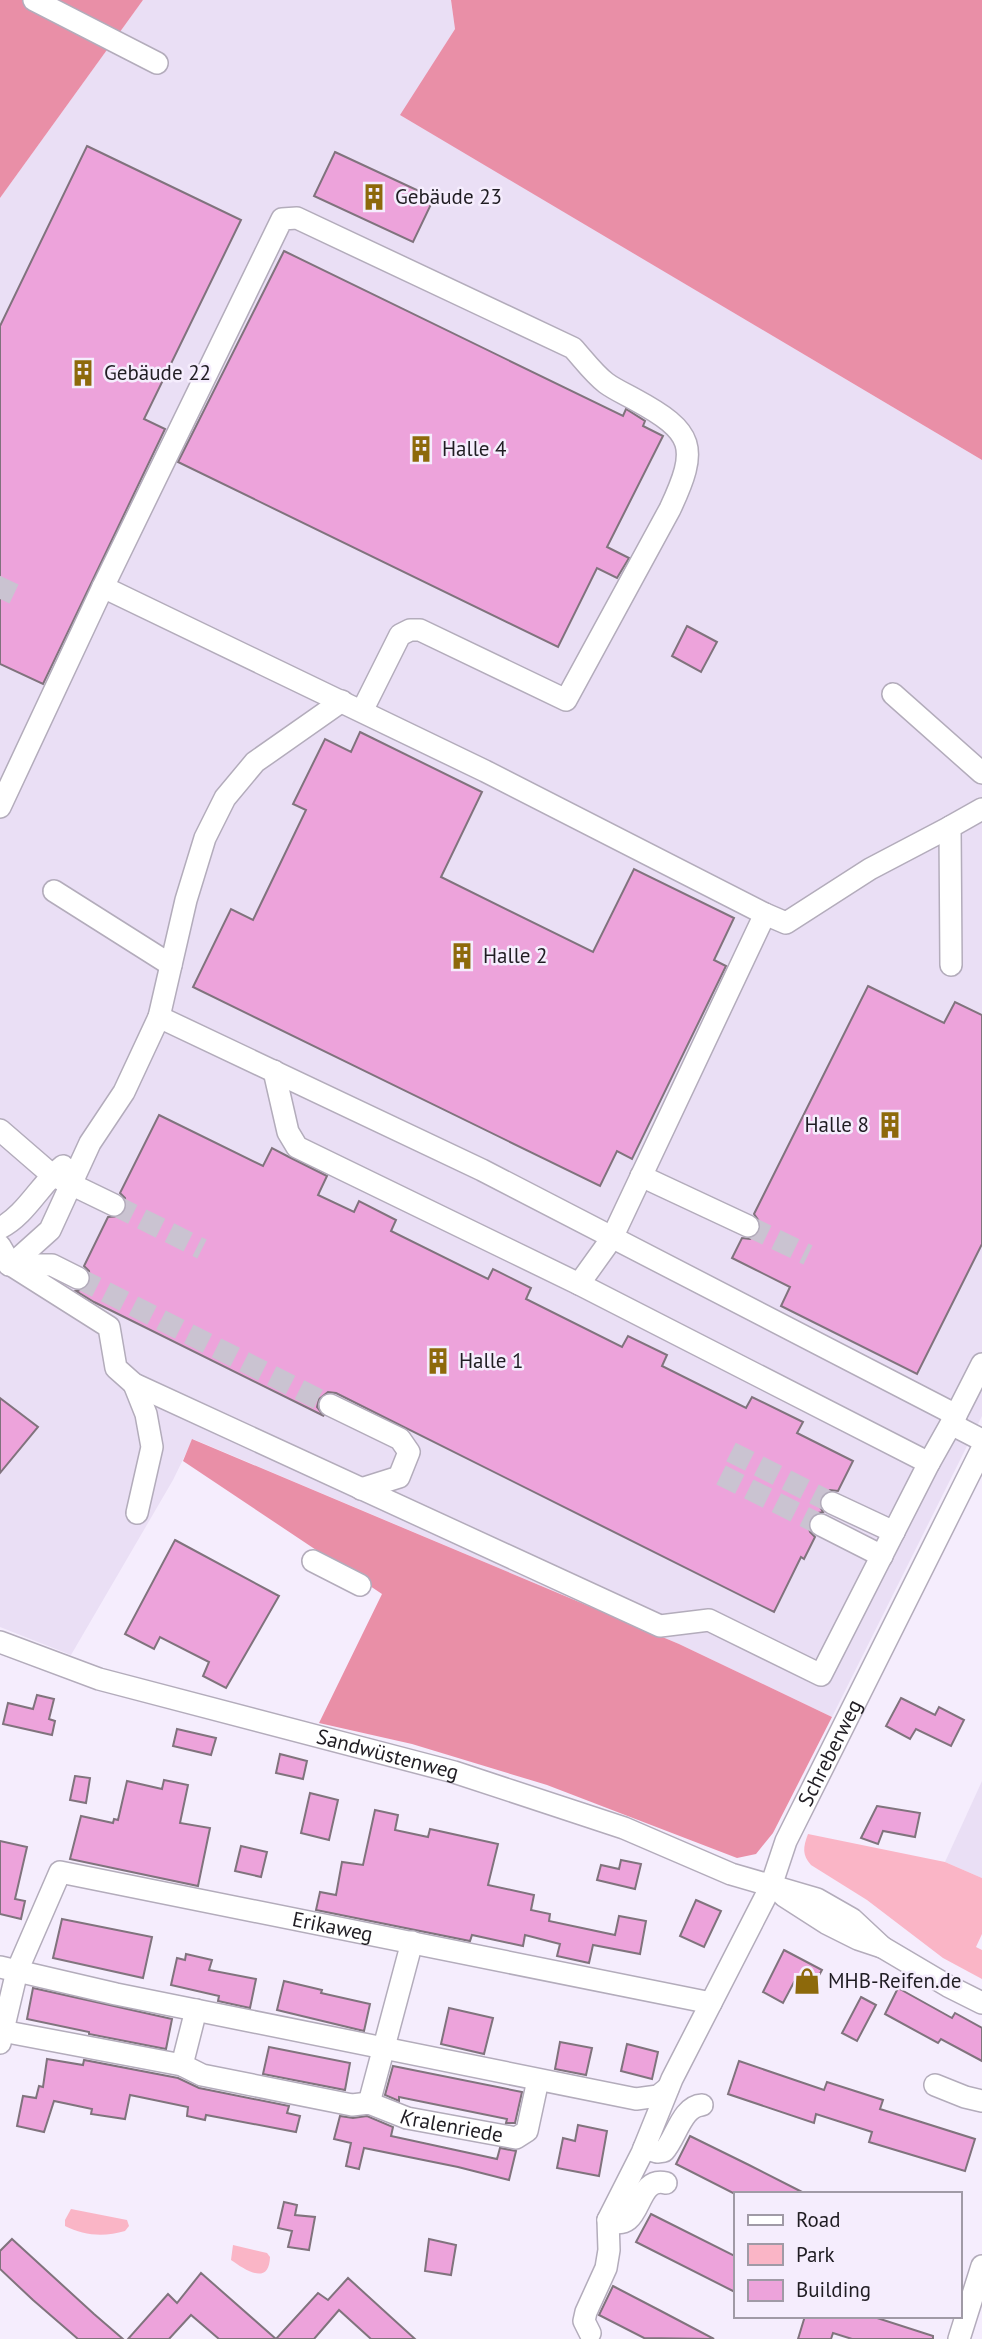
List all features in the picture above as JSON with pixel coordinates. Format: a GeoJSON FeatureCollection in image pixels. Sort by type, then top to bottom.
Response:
{"type":"FeatureCollection","features":[{"type":"Feature","properties":{"kind":"street"},"geometry":{"type":"LineString","coordinates":[[34,0],[157,63]]}},
{"type":"Feature","properties":{"kind":"street"},"geometry":{"type":"LineString","coordinates":[[0,807],[103,587],[282,219],[297,218],[573,348],[605,383],[663,415],[680,429],[689,451],[684,480],[637,574],[566,700],[420,630],[410,630],[400,635],[362,711]]}},
{"type":"Feature","properties":{"kind":"street"},"geometry":{"type":"LineString","coordinates":[[103,587],[342,701],[786,923],[870,869],[982,809]]}},
{"type":"Feature","properties":{"kind":"street"},"geometry":{"type":"LineString","coordinates":[[892,694],[982,773]]}},
{"type":"Feature","properties":{"kind":"street"},"geometry":{"type":"LineString","coordinates":[[3,1256],[5,1225],[62,1179],[124,1092],[159,1017],[186,901],[205,838],[225,798],[255,762],[342,701]]}},
{"type":"Feature","properties":{"kind":"street"},"geometry":{"type":"LineString","coordinates":[[950,827],[951,965]]}},
{"type":"Feature","properties":{"kind":"street"},"geometry":{"type":"LineString","coordinates":[[54,891],[171,965]]}},
{"type":"Feature","properties":{"kind":"street"},"geometry":{"type":"LineString","coordinates":[[579,1284],[612,1238],[765,914]]}},
{"type":"Feature","properties":{"kind":"street"},"geometry":{"type":"LineString","coordinates":[[159,1017],[482,1170],[954,1420],[982,1440]]}},
{"type":"Feature","properties":{"kind":"street"},"geometry":{"type":"LineString","coordinates":[[274,1071],[288,1132],[297,1147],[579,1284],[929,1463]]}},
{"type":"Feature","properties":{"kind":"street"},"geometry":{"type":"LineString","coordinates":[[0,1130],[62,1179],[114,1205]]}},
{"type":"Feature","properties":{"kind":"street"},"geometry":{"type":"LineString","coordinates":[[641,1176],[748,1226]]}},
{"type":"Feature","properties":{"kind":"street"},"geometry":{"type":"LineString","coordinates":[[52,1265],[50,1230],[62,1179]]}},
{"type":"Feature","properties":{"kind":"street"},"geometry":{"type":"LineString","coordinates":[[3,1256],[50,1230]]}},
{"type":"Feature","properties":{"kind":"street"},"geometry":{"type":"LineString","coordinates":[[3,1256],[52,1265],[78,1278]]}},
{"type":"Feature","properties":{"kind":"street"},"geometry":{"type":"LineString","coordinates":[[3,1256],[109,1328],[116,1368],[134,1384],[660,1626],[709,1620],[821,1675],[982,1364]]}},
{"type":"Feature","properties":{"kind":"street"},"geometry":{"type":"LineString","coordinates":[[134,1384],[146,1414],[152,1447],[136,1513]]}},
{"type":"Feature","properties":{"kind":"street"},"geometry":{"type":"LineString","coordinates":[[330,1405],[400,1439],[409,1452],[399,1477],[414,1513]]}},
{"type":"Feature","properties":{"kind":"street","name":"Schreberweg"},"geometry":{"type":"LineString","coordinates":[[590,2333],[584,2321],[606,2268],[609,2250],[608,2220],[644,2148],[682,2059],[771,1886],[786,1841],[982,1449]]}},
{"type":"Feature","properties":{"kind":"street"},"geometry":{"type":"LineString","coordinates":[[361,1489],[399,1477]]}},
{"type":"Feature","properties":{"kind":"street"},"geometry":{"type":"LineString","coordinates":[[832,1503],[894,1532]]}},
{"type":"Feature","properties":{"kind":"street"},"geometry":{"type":"LineString","coordinates":[[821,1525],[882,1556]]}},
{"type":"Feature","properties":{"kind":"street"},"geometry":{"type":"LineString","coordinates":[[313,1561],[360,1585]]}},
{"type":"Feature","properties":{"kind":"street","name":"Sandwüstenweg"},"geometry":{"type":"LineString","coordinates":[[0,1643],[99,1679],[454,1772],[624,1828],[731,1874],[771,1886],[826,1923],[858,1939],[882,1947],[982,2003]]}},
{"type":"Feature","properties":{"kind":"street","name":"Erikaweg"},"geometry":{"type":"LineString","coordinates":[[8,1969],[60,1872],[711,2003]]}},
{"type":"Feature","properties":{"kind":"street"},"geometry":{"type":"LineString","coordinates":[[369,2103],[412,1942]]}},
{"type":"Feature","properties":{"kind":"street"},"geometry":{"type":"LineString","coordinates":[[1,2037],[8,1969],[636,2099],[658,2096],[668,2088]]}},
{"type":"Feature","properties":{"kind":"street"},"geometry":{"type":"LineString","coordinates":[[182,2065],[196,2010]]}},
{"type":"Feature","properties":{"kind":"street","name":"Kralenriede"},"geometry":{"type":"LineString","coordinates":[[1,2037],[182,2065],[202,2075],[352,2105],[369,2103],[407,2118],[516,2138],[527,2131],[538,2080]]}},
{"type":"Feature","properties":{"kind":"street","name":"Schreberweg"},"geometry":{"type":"LineString","coordinates":[[644,2148],[670,2117],[680,2096],[682,2059]]}},
{"type":"Feature","properties":{"kind":"street"},"geometry":{"type":"LineString","coordinates":[[935,2085],[982,2101]]}},
{"type":"Feature","properties":{"kind":"street"},"geometry":{"type":"LineString","coordinates":[[644,2148],[664,2151],[689,2110],[696,2105],[702,2105]]}},
{"type":"Feature","properties":{"kind":"street"},"geometry":{"type":"LineString","coordinates":[[608,2220],[616,2224],[625,2223],[647,2189],[654,2183],[666,2183]]}},
{"type":"Feature","properties":{"kind":"street"},"geometry":{"type":"LineString","coordinates":[[959,2339],[982,2266]]}},
{"type":"Feature","properties":{"kind":"shaded area"},"geometry":{"type":"Polygon","coordinates":[[[0,0],[143,0],[0,198],[0,0]]]}},
{"type":"Feature","properties":{"kind":"shaded area"},"geometry":{"type":"Polygon","coordinates":[[[143,0],[451,0],[455,29],[401,115],[982,460],[982,1416],[832,1717],[679,1644],[193,1439],[173,1480],[71,1655],[0,1627],[0,198],[143,0]]]}},
{"type":"Feature","properties":{"kind":"shaded area"},"geometry":{"type":"Polygon","coordinates":[[[451,0],[982,0],[982,460],[400,115],[455,29],[451,0]]]}},
{"type":"Feature","properties":{"kind":"shaded area"},"geometry":{"type":"Polygon","coordinates":[[[192,1439],[679,1644],[832,1717],[773,1833],[756,1854],[737,1858],[547,1785],[412,1744],[319,1723],[382,1594],[183,1461],[192,1439]]]}},
{"type":"Feature","properties":{"kind":"shaded area"},"geometry":{"type":"Polygon","coordinates":[[[982,1781],[982,1878],[945,1862],[982,1781]]]}},
{"type":"Feature","properties":{"kind":"green space"},"geometry":{"type":"Polygon","coordinates":[[[808,1834],[945,1862],[982,1878],[982,1934],[976,1947],[982,1950],[982,1979],[943,1958],[867,1900],[811,1865],[804,1851],[808,1834]]]}},
{"type":"Feature","properties":{"kind":"green space"},"geometry":{"type":"Polygon","coordinates":[[[71,2209],[127,2220],[129,2226],[125,2231],[110,2234],[80,2232],[65,2226],[71,2209]]]}},
{"type":"Feature","properties":{"kind":"green space"},"geometry":{"type":"Polygon","coordinates":[[[233,2245],[267,2253],[270,2257],[269,2266],[261,2274],[242,2268],[231,2260],[233,2245]]]}},
{"type":"Feature","properties":{"kind":"building","name":"Gebäude 22"},"geometry":{"type":"Polygon","coordinates":[[[87,146],[241,220],[144,419],[165,429],[43,684],[0,664],[0,326],[87,146]]]}},
{"type":"Feature","properties":{"kind":"building","name":"Gebäude 23"},"geometry":{"type":"Polygon","coordinates":[[[335,152],[434,198],[413,242],[314,196],[335,152]]]}},
{"type":"Feature","properties":{"kind":"building","name":"Halle 4"},"geometry":{"type":"Polygon","coordinates":[[[284,251],[623,416],[626,409],[645,421],[643,426],[663,436],[607,547],[629,558],[617,578],[597,568],[558,647],[178,462],[284,251]]]}},
{"type":"Feature","properties":{"kind":"building"},"geometry":{"type":"Polygon","coordinates":[[[687,626],[717,642],[701,672],[672,656],[687,626]]]}},
{"type":"Feature","properties":{"kind":"building","name":"Halle 2"},"geometry":{"type":"Polygon","coordinates":[[[360,732],[482,792],[441,877],[593,952],[634,869],[734,918],[714,960],[726,966],[632,1159],[617,1151],[600,1186],[193,987],[231,909],[253,920],[306,810],[293,804],[325,739],[351,752],[360,732]]]}},
{"type":"Feature","properties":{"kind":"building","name":"Halle 8"},"geometry":{"type":"Polygon","coordinates":[[[868,986],[944,1023],[955,1002],[982,1015],[982,1244],[917,1374],[781,1306],[790,1287],[732,1258],[742,1238],[750,1239],[760,1232],[761,1224],[754,1214],[868,986]]]}},
{"type":"Feature","properties":{"kind":"building","name":"Halle 1"},"geometry":{"type":"Polygon","coordinates":[[[159,1115],[263,1166],[272,1148],[327,1176],[318,1195],[354,1212],[359,1201],[396,1220],[391,1231],[488,1279],[493,1269],[531,1288],[526,1299],[622,1347],[628,1336],[667,1355],[662,1366],[746,1408],[752,1397],[803,1422],[797,1433],[853,1461],[838,1491],[830,1490],[820,1497],[819,1505],[823,1512],[813,1514],[808,1525],[815,1537],[804,1559],[801,1557],[774,1612],[336,1393],[328,1392],[319,1399],[317,1407],[324,1416],[76,1291],[85,1289],[90,1283],[89,1271],[84,1266],[108,1217],[121,1216],[126,1210],[125,1198],[120,1193],[159,1115]]]}},
{"type":"Feature","properties":{"kind":"building"},"geometry":{"type":"Polygon","coordinates":[[[0,1398],[38,1427],[0,1473],[0,1398]]]}},
{"type":"Feature","properties":{"kind":"building"},"geometry":{"type":"Polygon","coordinates":[[[175,1540],[279,1596],[226,1688],[203,1676],[209,1662],[160,1637],[154,1649],[125,1634],[175,1540]]]}},
{"type":"Feature","properties":{"kind":"building"},"geometry":{"type":"Polygon","coordinates":[[[37,1695],[54,1699],[49,1719],[55,1721],[52,1735],[3,1724],[8,1703],[33,1709],[37,1695]]]}},
{"type":"Feature","properties":{"kind":"building"},"geometry":{"type":"Polygon","coordinates":[[[901,1698],[935,1715],[939,1707],[964,1720],[951,1746],[916,1729],[910,1739],[886,1726],[901,1698]]]}},
{"type":"Feature","properties":{"kind":"building"},"geometry":{"type":"Polygon","coordinates":[[[177,1729],[216,1738],[211,1755],[173,1746],[177,1729]]]}},
{"type":"Feature","properties":{"kind":"building"},"geometry":{"type":"Polygon","coordinates":[[[280,1754],[307,1761],[303,1779],[276,1773],[280,1754]]]}},
{"type":"Feature","properties":{"kind":"building"},"geometry":{"type":"Polygon","coordinates":[[[75,1776],[90,1778],[86,1803],[70,1800],[75,1776]]]}},
{"type":"Feature","properties":{"kind":"building"},"geometry":{"type":"Polygon","coordinates":[[[164,1780],[188,1785],[180,1823],[210,1828],[198,1886],[70,1859],[81,1816],[113,1823],[114,1819],[118,1820],[127,1781],[162,1789],[164,1780]]]}},
{"type":"Feature","properties":{"kind":"building"},"geometry":{"type":"Polygon","coordinates":[[[310,1793],[338,1800],[329,1840],[301,1833],[310,1793]]]}},
{"type":"Feature","properties":{"kind":"building"},"geometry":{"type":"Polygon","coordinates":[[[877,1806],[920,1813],[915,1837],[883,1831],[878,1844],[861,1838],[877,1806]]]}},
{"type":"Feature","properties":{"kind":"building"},"geometry":{"type":"Polygon","coordinates":[[[375,1810],[398,1815],[395,1830],[428,1837],[430,1829],[498,1844],[488,1885],[534,1895],[531,1910],[550,1914],[549,1921],[615,1935],[619,1916],[646,1921],[640,1954],[593,1945],[589,1963],[557,1956],[560,1944],[525,1935],[523,1946],[472,1935],[470,1941],[316,1910],[320,1892],[336,1895],[342,1862],[363,1865],[375,1810]]]}},
{"type":"Feature","properties":{"kind":"building"},"geometry":{"type":"Polygon","coordinates":[[[0,1841],[27,1847],[15,1899],[25,1901],[21,1919],[0,1914],[0,1841]]]}},
{"type":"Feature","properties":{"kind":"building"},"geometry":{"type":"Polygon","coordinates":[[[241,1846],[267,1852],[261,1877],[235,1871],[241,1846]]]}},
{"type":"Feature","properties":{"kind":"building"},"geometry":{"type":"Polygon","coordinates":[[[621,1860],[641,1864],[635,1889],[597,1880],[601,1865],[619,1869],[621,1860]]]}},
{"type":"Feature","properties":{"kind":"building"},"geometry":{"type":"Polygon","coordinates":[[[696,1900],[721,1911],[704,1947],[680,1936],[696,1900]]]}},
{"type":"Feature","properties":{"kind":"building"},"geometry":{"type":"Polygon","coordinates":[[[62,1919],[152,1937],[143,1978],[53,1958],[62,1919]]]}},
{"type":"Feature","properties":{"kind":"building"},"geometry":{"type":"Polygon","coordinates":[[[784,1950],[822,1970],[811,1990],[794,1982],[783,2003],[763,1992],[784,1950]]]}},
{"type":"Feature","properties":{"kind":"building"},"geometry":{"type":"Polygon","coordinates":[[[186,1954],[212,1960],[209,1970],[256,1979],[250,2008],[218,2001],[219,1996],[171,1985],[177,1958],[185,1960],[186,1954]]]}},
{"type":"Feature","properties":{"kind":"building"},"geometry":{"type":"Polygon","coordinates":[[[284,1981],[370,2004],[364,2031],[277,2010],[284,1981]]]}},
{"type":"Feature","properties":{"kind":"building"},"geometry":{"type":"Polygon","coordinates":[[[33,1988],[172,2019],[166,2049],[27,2019],[33,1988]]]}},
{"type":"Feature","properties":{"kind":"building"},"geometry":{"type":"Polygon","coordinates":[[[898,1988],[952,2018],[955,2013],[982,2028],[982,2061],[941,2039],[938,2043],[885,2014],[898,1988]]]}},
{"type":"Feature","properties":{"kind":"building"},"geometry":{"type":"Polygon","coordinates":[[[861,1997],[876,2005],[857,2041],[842,2033],[861,1997]]]}},
{"type":"Feature","properties":{"kind":"building"},"geometry":{"type":"Polygon","coordinates":[[[449,2008],[493,2018],[484,2054],[441,2044],[449,2008]]]}},
{"type":"Feature","properties":{"kind":"building"},"geometry":{"type":"Polygon","coordinates":[[[560,2042],[592,2048],[586,2075],[555,2069],[560,2042]]]}},
{"type":"Feature","properties":{"kind":"building"},"geometry":{"type":"Polygon","coordinates":[[[627,2044],[658,2052],[652,2079],[621,2071],[627,2044]]]}},
{"type":"Feature","properties":{"kind":"building"},"geometry":{"type":"Polygon","coordinates":[[[269,2047],[350,2063],[345,2090],[263,2074],[269,2047]]]}},
{"type":"Feature","properties":{"kind":"building"},"geometry":{"type":"Polygon","coordinates":[[[47,2059],[83,2065],[84,2060],[178,2078],[199,2088],[289,2106],[287,2113],[300,2116],[296,2132],[206,2115],[205,2120],[187,2116],[188,2107],[130,2095],[125,2119],[91,2114],[92,2109],[54,2101],[44,2132],[17,2126],[23,2096],[36,2098],[39,2086],[43,2087],[47,2059]]]}},
{"type":"Feature","properties":{"kind":"building"},"geometry":{"type":"Polygon","coordinates":[[[739,2061],[824,2090],[827,2082],[883,2100],[880,2109],[975,2139],[965,2171],[869,2142],[872,2132],[816,2114],[814,2123],[728,2094],[739,2061]]]}},
{"type":"Feature","properties":{"kind":"building"},"geometry":{"type":"Polygon","coordinates":[[[393,2066],[522,2092],[515,2123],[506,2123],[507,2119],[399,2097],[399,2101],[385,2095],[393,2066]]]}},
{"type":"Feature","properties":{"kind":"building"},"geometry":{"type":"Polygon","coordinates":[[[340,2116],[367,2116],[393,2127],[391,2136],[497,2159],[500,2148],[516,2151],[509,2180],[364,2148],[359,2169],[346,2166],[351,2143],[334,2139],[340,2116]]]}},
{"type":"Feature","properties":{"kind":"building"},"geometry":{"type":"Polygon","coordinates":[[[578,2125],[607,2131],[599,2176],[557,2168],[563,2138],[575,2141],[578,2125]]]}},
{"type":"Feature","properties":{"kind":"building"},"geometry":{"type":"Polygon","coordinates":[[[690,2136],[802,2192],[734,2193],[676,2164],[690,2136]]]}},
{"type":"Feature","properties":{"kind":"building"},"geometry":{"type":"Polygon","coordinates":[[[284,2202],[297,2205],[295,2215],[315,2217],[309,2250],[288,2247],[292,2231],[278,2228],[284,2202]]]}},
{"type":"Feature","properties":{"kind":"building"},"geometry":{"type":"Polygon","coordinates":[[[651,2214],[734,2256],[734,2291],[636,2242],[651,2214]]]}},
{"type":"Feature","properties":{"kind":"building"},"geometry":{"type":"Polygon","coordinates":[[[12,2239],[123,2339],[78,2339],[33,2300],[0,2269],[0,2251],[12,2239]]]}},
{"type":"Feature","properties":{"kind":"building"},"geometry":{"type":"Polygon","coordinates":[[[429,2239],[456,2245],[451,2275],[425,2271],[429,2239]]]}},
{"type":"Feature","properties":{"kind":"building"},"geometry":{"type":"Polygon","coordinates":[[[201,2273],[276,2339],[219,2339],[191,2315],[169,2339],[128,2339],[168,2294],[177,2303],[201,2273]]]}},
{"type":"Feature","properties":{"kind":"building"},"geometry":{"type":"Polygon","coordinates":[[[348,2278],[415,2339],[371,2339],[339,2310],[314,2339],[276,2339],[318,2293],[328,2300],[348,2278]]]}},
{"type":"Feature","properties":{"kind":"building"},"geometry":{"type":"Polygon","coordinates":[[[613,2286],[714,2339],[644,2338],[599,2315],[613,2286]]]}},
{"type":"Feature","properties":{"kind":"building"},"geometry":{"type":"Polygon","coordinates":[[[804,2318],[877,2318],[933,2336],[933,2339],[852,2339],[833,2333],[831,2339],[798,2339],[804,2318]]]}},
{"type":"Feature","properties":{"kind":"tunnel"},"geometry":{"type":"LineString","coordinates":[[0,599],[11,576]]}},
{"type":"Feature","properties":{"kind":"tunnel"},"geometry":{"type":"LineString","coordinates":[[114,1205],[202,1249]]}},
{"type":"Feature","properties":{"kind":"tunnel"},"geometry":{"type":"LineString","coordinates":[[748,1226],[808,1255]]}},
{"type":"Feature","properties":{"kind":"tunnel"},"geometry":{"type":"LineString","coordinates":[[78,1278],[330,1405]]}},
{"type":"Feature","properties":{"kind":"tunnel"},"geometry":{"type":"LineString","coordinates":[[731,1452],[832,1503]]}},
{"type":"Feature","properties":{"kind":"tunnel"},"geometry":{"type":"LineString","coordinates":[[721,1475],[821,1525]]}},
{"type":"Feature","properties":{"kind":"place","name":"Gebäude 23"},"geometry":{"type":"Point","coordinates":[374,197]}},
{"type":"Feature","properties":{"kind":"place","name":"Gebäude 22"},"geometry":{"type":"Point","coordinates":[83,373]}},
{"type":"Feature","properties":{"kind":"place","name":"Halle 4"},"geometry":{"type":"Point","coordinates":[421,449]}},
{"type":"Feature","properties":{"kind":"place","name":"Halle 2"},"geometry":{"type":"Point","coordinates":[462,956]}},
{"type":"Feature","properties":{"kind":"place","name":"Halle 8"},"geometry":{"type":"Point","coordinates":[890,1125]}},
{"type":"Feature","properties":{"kind":"place","name":"Halle 1"},"geometry":{"type":"Point","coordinates":[438,1361]}},
{"type":"Feature","properties":{"kind":"place","name":"MHB-Reifen.de"},"geometry":{"type":"Point","coordinates":[807,1981]}}]}
